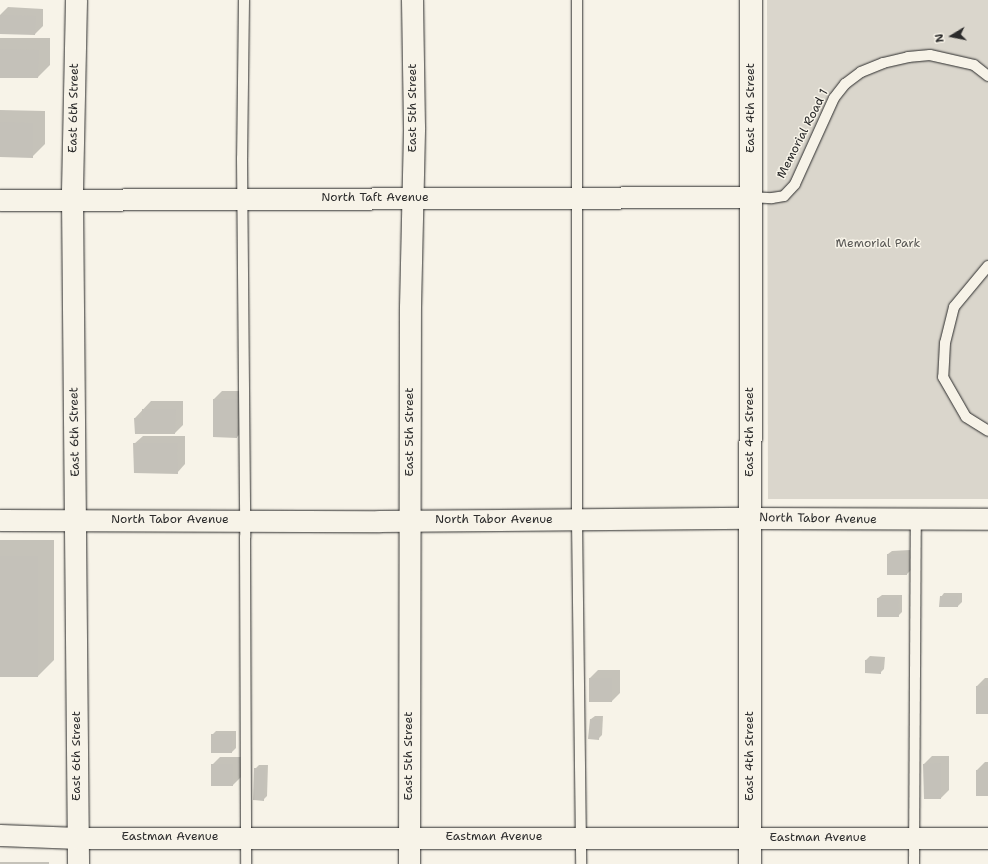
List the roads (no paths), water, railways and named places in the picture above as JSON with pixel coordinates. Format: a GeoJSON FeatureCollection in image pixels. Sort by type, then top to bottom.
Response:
{"type":"FeatureCollection","features":[{"type":"Feature","properties":{"kind":"main road","name":"East 4th Street"},"geometry":{"type":"LineString","coordinates":[[750,864],[751,0]]}},
{"type":"Feature","properties":{"kind":"street","name":"East 6th Street"},"geometry":{"type":"LineString","coordinates":[[76,0],[72,198],[78,864]]}},
{"type":"Feature","properties":{"kind":"street","name":"East 5th Street"},"geometry":{"type":"LineString","coordinates":[[409,864],[410,307],[414,127],[412,0]]}},
{"type":"Feature","properties":{"kind":"street","name":"North Taft Avenue"},"geometry":{"type":"LineString","coordinates":[[0,200],[72,198],[413,199],[750,197]]}},
{"type":"Feature","properties":{"kind":"street","name":"North Tabor Avenue"},"geometry":{"type":"LineString","coordinates":[[0,520],[245,521],[750,518],[988,520]]}},
{"type":"Feature","properties":{"kind":"street","name":"Eastman Avenue"},"geometry":{"type":"LineString","coordinates":[[0,835],[78,838],[246,836],[988,838]]}},
{"type":"Feature","properties":{"kind":"lane"},"geometry":{"type":"LineString","coordinates":[[244,0],[243,198],[246,864]]}},
{"type":"Feature","properties":{"kind":"lane"},"geometry":{"type":"LineString","coordinates":[[577,0],[577,520],[581,864]]}},
{"type":"Feature","properties":{"kind":"lane","name":"Memorial Road 1"},"geometry":{"type":"LineString","coordinates":[[750,197],[772,198],[784,196],[795,184],[834,98],[844,84],[861,72],[890,61],[908,57],[930,55],[974,65],[988,76]]}},
{"type":"Feature","properties":{"kind":"lane"},"geometry":{"type":"LineString","coordinates":[[988,266],[954,307],[945,343],[943,377],[966,417],[988,431]]}},
{"type":"Feature","properties":{"kind":"lane"},"geometry":{"type":"LineString","coordinates":[[914,864],[916,520]]}},
{"type":"Feature","properties":{"kind":"park label","name":"Memorial Park"},"geometry":{"type":"Point","coordinates":[878,244]}}]}
